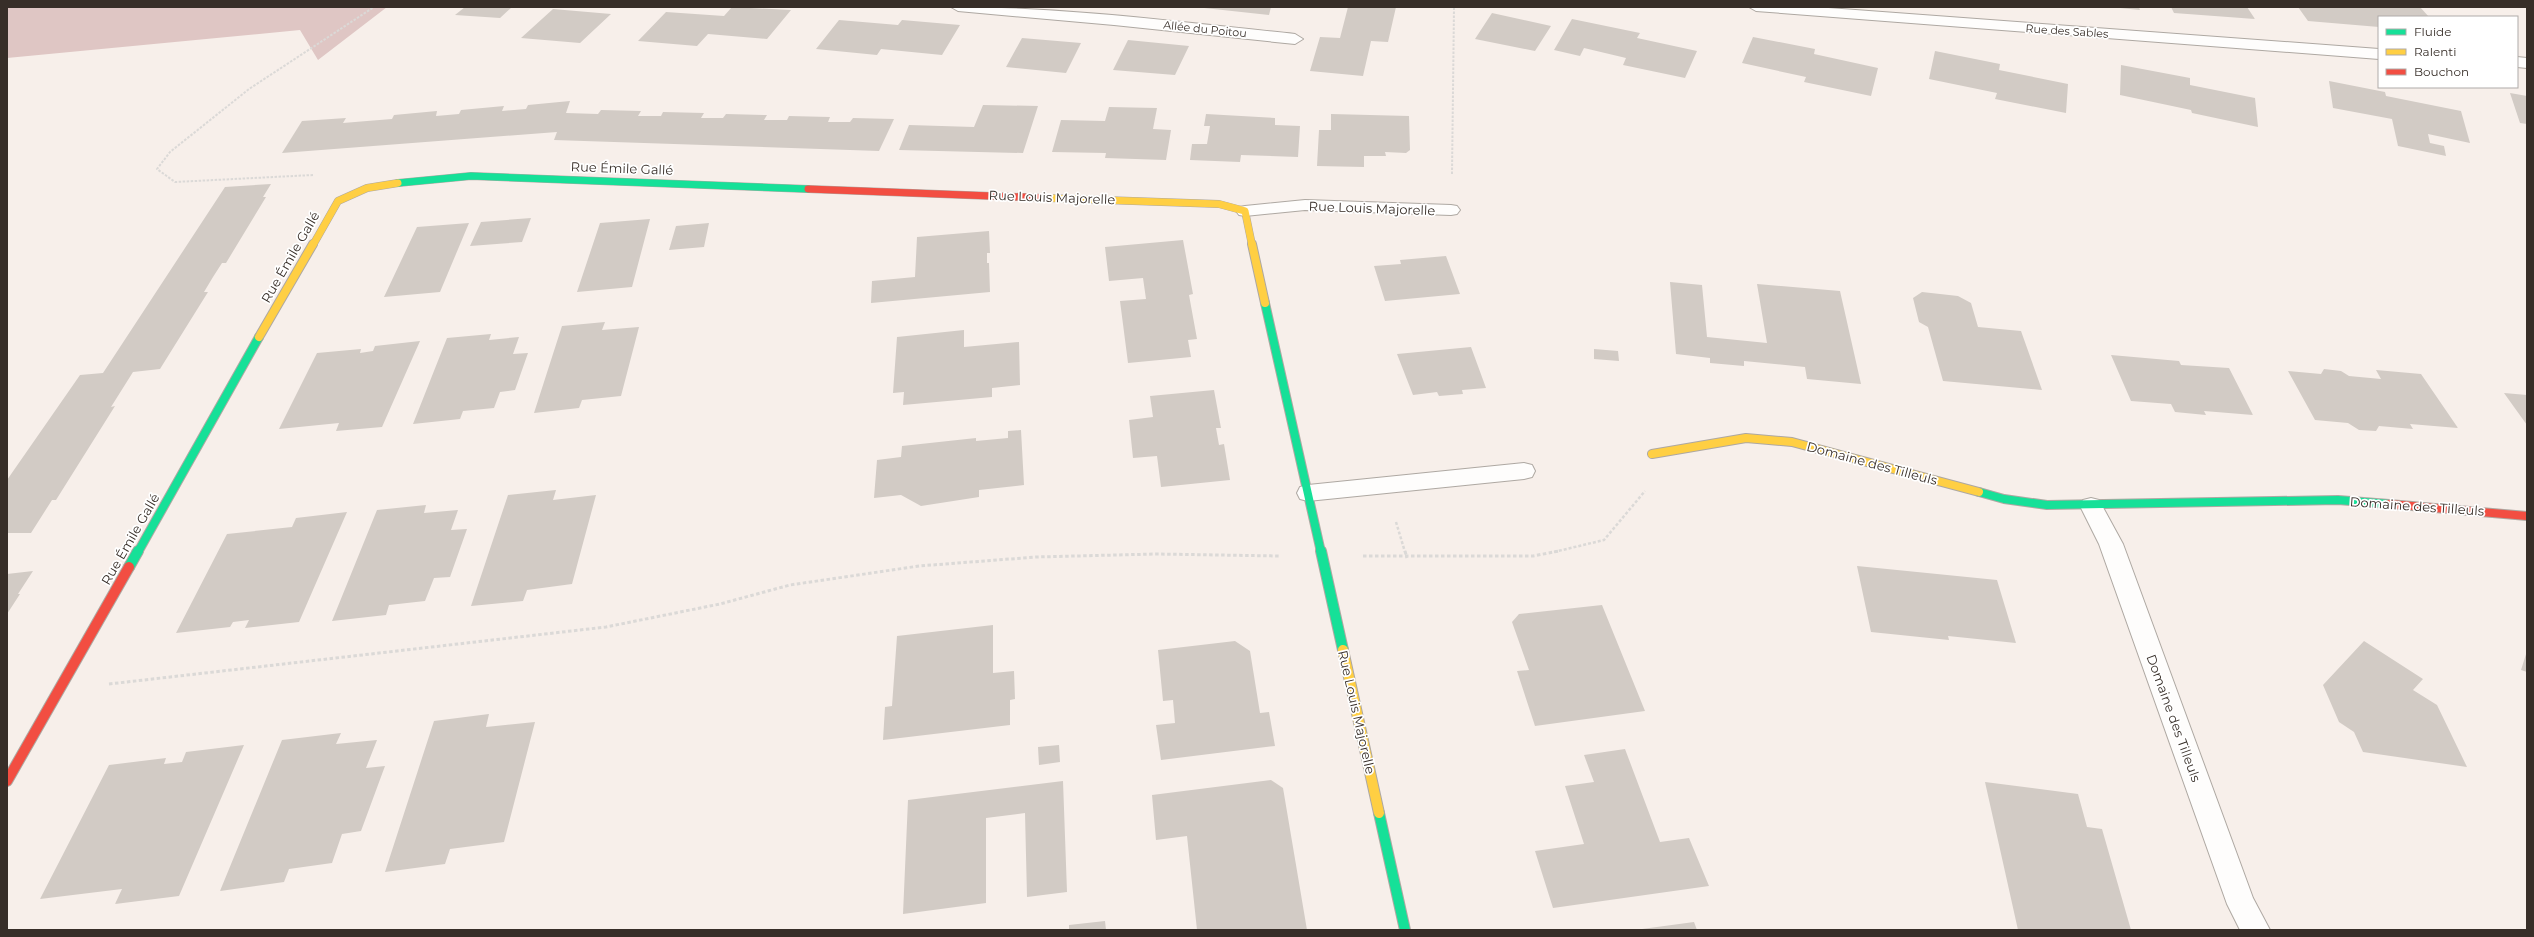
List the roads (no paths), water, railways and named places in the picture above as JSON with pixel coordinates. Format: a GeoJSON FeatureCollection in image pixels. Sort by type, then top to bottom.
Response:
{"type":"FeatureCollection","features":[{"type":"Feature","properties":{"kind":"street","name":"Allée du Poitou"},"geometry":{"type":"LineString","coordinates":[[958,7],[1114,20],[1296,39]]}},
{"type":"Feature","properties":{"kind":"street"},"geometry":{"type":"LineString","coordinates":[[1114,20],[1127,7]]}},
{"type":"Feature","properties":{"kind":"street","name":"Rue des Sables"},"geometry":{"type":"LineString","coordinates":[[1756,7],[2378,54]]}},
{"type":"Feature","properties":{"kind":"street","name":"Rue Émile Gallé"},"geometry":{"type":"LineString","coordinates":[[7,782],[338,201],[352,192],[378,185],[471,176],[857,189]]}},
{"type":"Feature","properties":{"kind":"street","name":"Rue Louis Majorelle"},"geometry":{"type":"LineString","coordinates":[[857,189],[1219,204],[1245,211],[1305,205],[1451,210]]}},
{"type":"Feature","properties":{"kind":"street","name":"Rue Louis Majorelle"},"geometry":{"type":"LineString","coordinates":[[1245,211],[1406,930]]}},
{"type":"Feature","properties":{"kind":"street","name":"Domaine des Tilleuls"},"geometry":{"type":"LineString","coordinates":[[1652,454],[1746,438],[1792,442],[2004,499],[2048,505],[2091,506],[2338,500],[2527,516]]}},
{"type":"Feature","properties":{"kind":"street"},"geometry":{"type":"LineString","coordinates":[[1308,493],[1524,471]]}},
{"type":"Feature","properties":{"kind":"street","name":"Domaine des Tilleuls"},"geometry":{"type":"LineString","coordinates":[[2091,506],[2111,544],[2241,904],[2255,930]]}}]}
